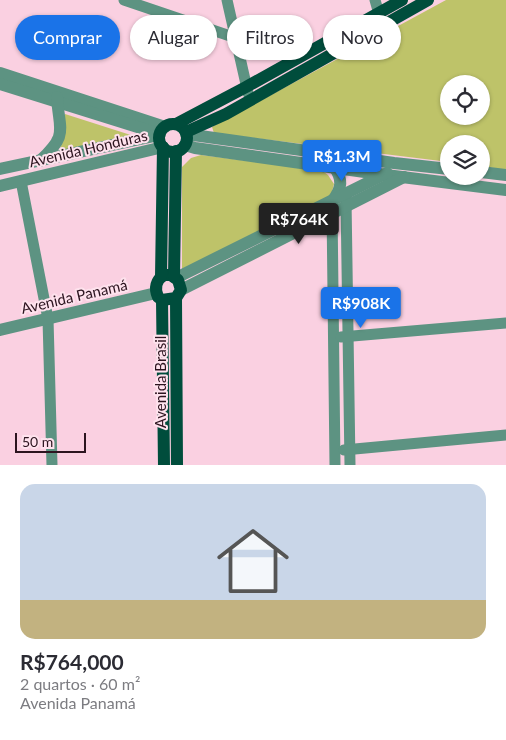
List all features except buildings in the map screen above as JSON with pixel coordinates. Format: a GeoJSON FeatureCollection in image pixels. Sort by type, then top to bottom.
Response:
{"type":"FeatureCollection","features":[{"type":"Feature","properties":{"kind":"main road"},"geometry":{"type":"LineString","coordinates":[[385,15],[402,0]]}},
{"type":"Feature","properties":{"kind":"main road"},"geometry":{"type":"LineString","coordinates":[[391,15],[428,0]]}},
{"type":"Feature","properties":{"kind":"main road"},"geometry":{"type":"LineString","coordinates":[[173,137],[220,102],[323,48]]}},
{"type":"Feature","properties":{"kind":"main road"},"geometry":{"type":"LineString","coordinates":[[173,137],[226,114],[323,55]]}},
{"type":"Feature","properties":{"kind":"main road"},"geometry":{"type":"LineString","coordinates":[[220,102],[226,114]]}},
{"type":"Feature","properties":{"kind":"main road","name":"Avenida Brasil"},"geometry":{"type":"LineString","coordinates":[[164,465],[170,434],[170,343],[174,284],[169,199],[173,137]]}},
{"type":"Feature","properties":{"kind":"main road"},"geometry":{"type":"LineString","coordinates":[[174,284],[159,296],[156,286],[174,284]]}},
{"type":"Feature","properties":{"kind":"main road","name":"Avenida Brasil"},"geometry":{"type":"LineString","coordinates":[[159,296],[170,343]]}},
{"type":"Feature","properties":{"kind":"main road","name":"Avenida Brasil"},"geometry":{"type":"LineString","coordinates":[[170,434],[177,465]]}},
{"type":"Feature","properties":{"kind":"street"},"geometry":{"type":"LineString","coordinates":[[124,0],[227,35]]}},
{"type":"Feature","properties":{"kind":"street"},"geometry":{"type":"LineString","coordinates":[[227,0],[231,15]]}},
{"type":"Feature","properties":{"kind":"street"},"geometry":{"type":"LineString","coordinates":[[375,0],[380,15]]}},
{"type":"Feature","properties":{"kind":"street"},"geometry":{"type":"LineString","coordinates":[[240,60],[250,100]]}},
{"type":"Feature","properties":{"kind":"street"},"geometry":{"type":"LineString","coordinates":[[2,79],[173,137],[194,148],[506,190]]}},
{"type":"Feature","properties":{"kind":"street"},"geometry":{"type":"LineString","coordinates":[[40,160],[54,147],[58,140],[60,126],[57,97]]}},
{"type":"Feature","properties":{"kind":"street"},"geometry":{"type":"LineString","coordinates":[[173,137],[440,167]]}},
{"type":"Feature","properties":{"kind":"street","name":"Avenida Honduras"},"geometry":{"type":"LineString","coordinates":[[0,169],[40,160],[173,137]]}},
{"type":"Feature","properties":{"kind":"street","name":"Avenida Honduras"},"geometry":{"type":"LineString","coordinates":[[0,186],[173,137]]}},
{"type":"Feature","properties":{"kind":"street"},"geometry":{"type":"LineString","coordinates":[[346,200],[386,175],[394,163]]}},
{"type":"Feature","properties":{"kind":"street"},"geometry":{"type":"LineString","coordinates":[[174,284],[346,200],[405,176],[411,164]]}},
{"type":"Feature","properties":{"kind":"street","name":"Avenida Honduras"},"geometry":{"type":"LineString","coordinates":[[18,165],[21,181]]}},
{"type":"Feature","properties":{"kind":"street"},"geometry":{"type":"LineString","coordinates":[[334,167],[340,174],[342,181],[332,207],[335,465]]}},
{"type":"Feature","properties":{"kind":"street"},"geometry":{"type":"LineString","coordinates":[[490,173],[506,175]]}},
{"type":"Feature","properties":{"kind":"street"},"geometry":{"type":"LineString","coordinates":[[21,181],[48,319],[52,465]]}},
{"type":"Feature","properties":{"kind":"street"},"geometry":{"type":"LineString","coordinates":[[346,200],[350,465]]}},
{"type":"Feature","properties":{"kind":"street","name":"Avenida Panamá"},"geometry":{"type":"LineString","coordinates":[[0,330],[159,296]]}},
{"type":"Feature","properties":{"kind":"street"},"geometry":{"type":"LineString","coordinates":[[333,337],[506,323]]}},
{"type":"Feature","properties":{"kind":"street"},"geometry":{"type":"LineString","coordinates":[[334,450],[506,435]]}},
{"type":"Feature","properties":{"kind":"green space"},"geometry":{"type":"Polygon","coordinates":[[[446,0],[506,0],[506,170],[490,167],[490,135],[440,135],[440,161],[214,133],[212,127],[335,60],[401,60],[401,24],[446,0]]]}},
{"type":"Feature","properties":{"kind":"green space"},"geometry":{"type":"Polygon","coordinates":[[[65,114],[137,137],[59,153],[64,136],[65,114]]]}},
{"type":"Feature","properties":{"kind":"green space"},"geometry":{"type":"Polygon","coordinates":[[[201,155],[321,170],[328,175],[334,184],[331,196],[182,271],[182,167],[191,158],[201,155]]]}}]}
